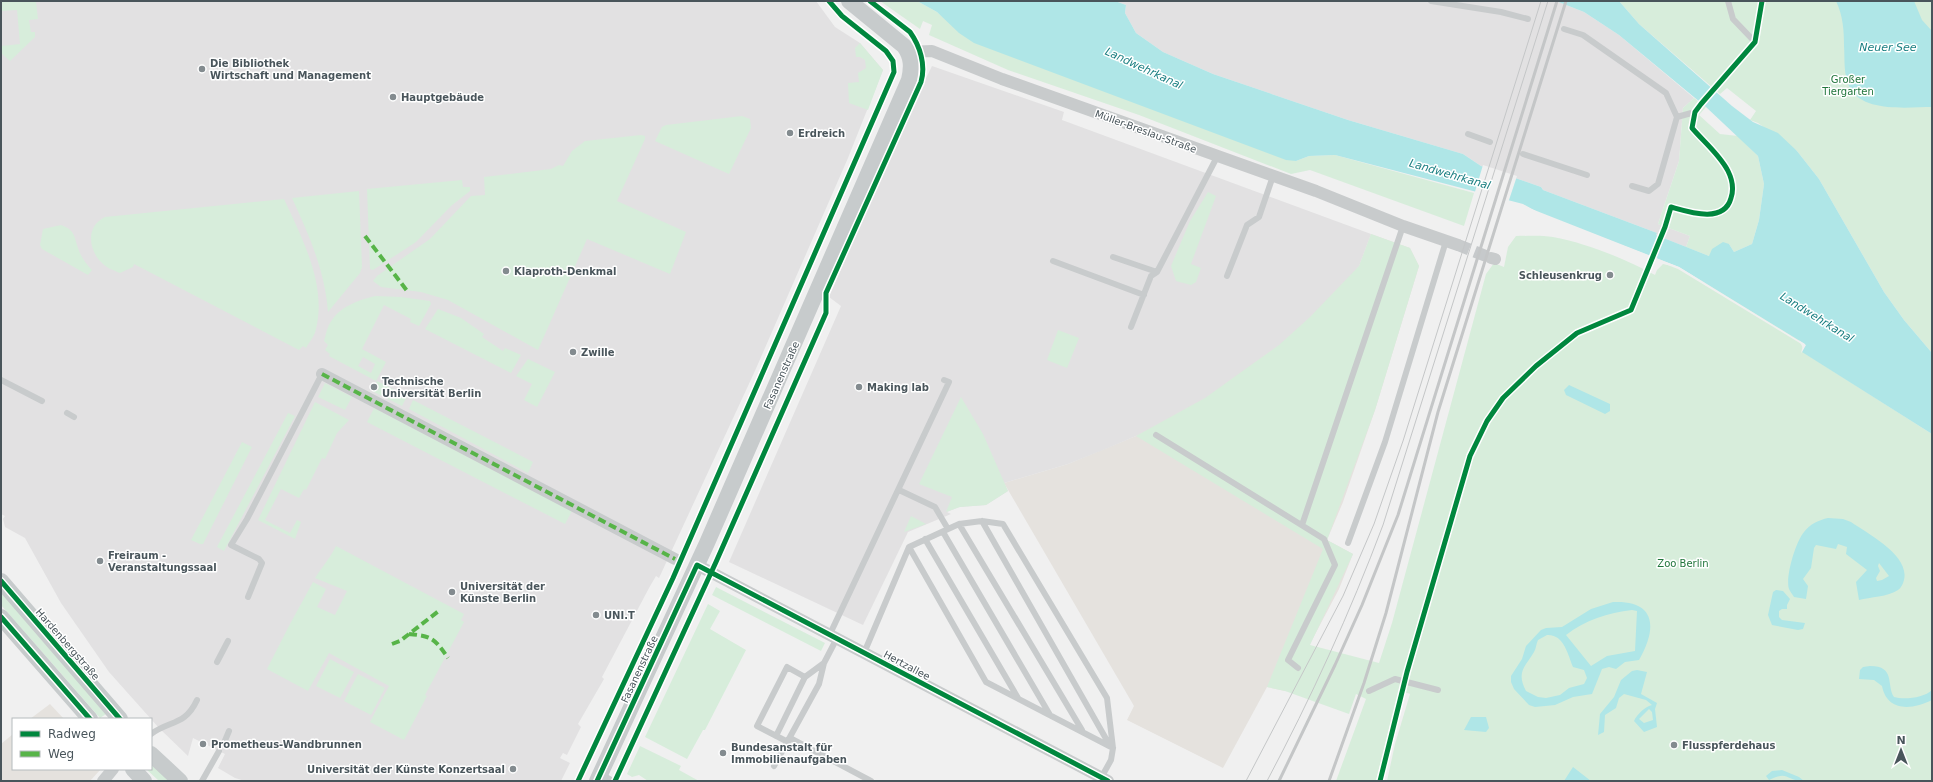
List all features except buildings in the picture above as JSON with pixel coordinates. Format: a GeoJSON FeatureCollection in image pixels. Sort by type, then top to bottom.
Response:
{"type":"FeatureCollection","features":[{"type":"Feature","properties":{"kind":"street"},"geometry":{"type":"LineString","coordinates":[[849,1],[896,39],[908,52]]}},
{"type":"Feature","properties":{"kind":"street","name":"Müller-Breslau-Straße"},"geometry":{"type":"LineString","coordinates":[[908,52],[932,50],[1002,79],[1273,176],[1403,226],[1458,245]]}},
{"type":"Feature","properties":{"kind":"street","name":"Fasanenstraße"},"geometry":{"type":"LineString","coordinates":[[603,779],[907,86],[911,71],[908,52]]}},
{"type":"Feature","properties":{"kind":"street"},"geometry":{"type":"LineString","coordinates":[[322,374],[675,559]]}},
{"type":"Feature","properties":{"kind":"street","name":"Hertzallee"},"geometry":{"type":"LineString","coordinates":[[697,565],[1105,779]]}},
{"type":"Feature","properties":{"kind":"street","name":"Hardenbergstraße"},"geometry":{"type":"LineString","coordinates":[[1,581],[119,718]]}},
{"type":"Feature","properties":{"kind":"street"},"geometry":{"type":"LineString","coordinates":[[1,617],[89,718]]}},
{"type":"Feature","properties":{"kind":"street"},"geometry":{"type":"LineString","coordinates":[[152,755],[180,781]]}},
{"type":"Feature","properties":{"kind":"street"},"geometry":{"type":"LineString","coordinates":[[103,781],[112,770]]}},
{"type":"Feature","properties":{"kind":"street"},"geometry":{"type":"LineString","coordinates":[[134,770],[144,781]]}},
{"type":"Feature","properties":{"kind":"lane"},"geometry":{"type":"LineString","coordinates":[[1431,1],[1501,12],[1528,19]]}},
{"type":"Feature","properties":{"kind":"lane"},"geometry":{"type":"LineString","coordinates":[[1677,117],[1695,112],[1755,42],[1733,19],[1728,1]]}},
{"type":"Feature","properties":{"kind":"lane"},"geometry":{"type":"LineString","coordinates":[[1564,29],[1583,35],[1666,93],[1677,117],[1658,184],[1649,191],[1632,186]]}},
{"type":"Feature","properties":{"kind":"lane"},"geometry":{"type":"LineString","coordinates":[[1468,134],[1490,142]]}},
{"type":"Feature","properties":{"kind":"lane"},"geometry":{"type":"LineString","coordinates":[[1524,154],[1587,174]]}},
{"type":"Feature","properties":{"kind":"lane"},"geometry":{"type":"LineString","coordinates":[[1131,327],[1151,276],[1157,272],[1218,157]]}},
{"type":"Feature","properties":{"kind":"lane"},"geometry":{"type":"LineString","coordinates":[[1227,276],[1248,225],[1259,217],[1273,176]]}},
{"type":"Feature","properties":{"kind":"lane"},"geometry":{"type":"LineString","coordinates":[[1302,525],[1403,226]]}},
{"type":"Feature","properties":{"kind":"lane"},"geometry":{"type":"LineString","coordinates":[[1348,544],[1385,442],[1446,241]]}},
{"type":"Feature","properties":{"kind":"lane"},"geometry":{"type":"LineString","coordinates":[[1113,256],[1157,272]]}},
{"type":"Feature","properties":{"kind":"lane"},"geometry":{"type":"LineString","coordinates":[[1053,262],[1144,295]]}},
{"type":"Feature","properties":{"kind":"lane"},"geometry":{"type":"LineString","coordinates":[[248,597],[262,563],[259,559],[231,545],[247,520],[322,374]]}},
{"type":"Feature","properties":{"kind":"lane"},"geometry":{"type":"LineString","coordinates":[[1,380],[42,401]]}},
{"type":"Feature","properties":{"kind":"lane"},"geometry":{"type":"LineString","coordinates":[[774,766],[819,684],[833,636],[949,382],[944,380]]}},
{"type":"Feature","properties":{"kind":"lane"},"geometry":{"type":"LineString","coordinates":[[67,413],[74,417]]}},
{"type":"Feature","properties":{"kind":"lane"},"geometry":{"type":"LineString","coordinates":[[1156,435],[1324,539],[1335,565],[1288,660],[1298,668]]}},
{"type":"Feature","properties":{"kind":"lane"},"geometry":{"type":"LineString","coordinates":[[899,490],[935,507],[945,531],[1050,714]]}},
{"type":"Feature","properties":{"kind":"lane"},"geometry":{"type":"LineString","coordinates":[[982,521],[1112,746]]}},
{"type":"Feature","properties":{"kind":"lane"},"geometry":{"type":"LineString","coordinates":[[864,652],[909,547],[959,524],[982,521],[1003,524],[1107,698],[1112,746],[1105,779]]}},
{"type":"Feature","properties":{"kind":"lane"},"geometry":{"type":"LineString","coordinates":[[959,524],[1082,730]]}},
{"type":"Feature","properties":{"kind":"lane"},"geometry":{"type":"LineString","coordinates":[[925,539],[1018,698]]}},
{"type":"Feature","properties":{"kind":"lane"},"geometry":{"type":"LineString","coordinates":[[909,547],[986,682],[1112,746]]}},
{"type":"Feature","properties":{"kind":"lane"},"geometry":{"type":"LineString","coordinates":[[217,662],[228,641]]}},
{"type":"Feature","properties":{"kind":"lane"},"geometry":{"type":"LineString","coordinates":[[776,736],[805,677],[824,663]]}},
{"type":"Feature","properties":{"kind":"lane"},"geometry":{"type":"LineString","coordinates":[[805,677],[787,668],[757,726],[776,736],[789,740],[871,781]]}},
{"type":"Feature","properties":{"kind":"lane"},"geometry":{"type":"LineString","coordinates":[[1369,691],[1396,679],[1438,690]]}},
{"type":"Feature","properties":{"kind":"lane"},"geometry":{"type":"LineString","coordinates":[[152,733],[158,728],[171,725],[187,716],[197,700]]}},
{"type":"Feature","properties":{"kind":"lane"},"geometry":{"type":"LineString","coordinates":[[224,743],[229,731]]}},
{"type":"Feature","properties":{"kind":"lane"},"geometry":{"type":"LineString","coordinates":[[202,781],[219,751]]}},
{"type":"Feature","properties":{"kind":"shaded area","name":"Technische Universität Berlin"},"geometry":{"type":"Polygon","coordinates":[[[1,1],[816,1],[835,27],[860,43],[883,70],[848,158],[754,373],[659,578],[656,576],[649,588],[602,677],[604,679],[578,724],[581,727],[567,755],[563,753],[560,758],[570,763],[561,781],[245,781],[235,778],[218,768],[225,754],[193,738],[188,756],[159,728],[152,720],[152,718],[150,718],[109,672],[61,603],[25,538],[5,527],[3,519],[5,516],[1,514],[1,1]]]}},
{"type":"Feature","properties":{"kind":"shaded area"},"geometry":{"type":"Polygon","coordinates":[[[1115,1],[1556,1],[1584,12],[1619,35],[1694,98],[1683,108],[1679,161],[1658,224],[1690,236],[1686,247],[1656,235],[1657,233],[1543,190],[1541,187],[1481,166],[1463,154],[1348,120],[1213,74],[1163,52],[1136,33],[1125,13],[1126,5],[1115,1]]]}},
{"type":"Feature","properties":{"kind":"shaded area"},"geometry":{"type":"Polygon","coordinates":[[[932,66],[1064,112],[1062,120],[1371,234],[1359,266],[1310,317],[1279,345],[1205,398],[1136,436],[1103,450],[1068,464],[1004,483],[1008,491],[986,505],[959,507],[947,512],[951,514],[908,532],[863,625],[729,562],[841,306],[829,297],[898,136],[932,66]]]}},
{"type":"Feature","properties":{"kind":"shaded area"},"geometry":{"type":"Polygon","coordinates":[[[1371,234],[1410,248],[1419,266],[1375,410],[1343,502],[1327,540],[1353,554],[1339,589],[1285,691],[1267,687],[1223,768],[1127,720],[1134,706],[1004,483],[1068,464],[1136,436],[1359,266],[1371,234]]]}},
{"type":"Feature","properties":{"kind":"shaded area"},"geometry":{"type":"Polygon","coordinates":[[[50,704],[63,718],[31,718],[50,704]]]}},
{"type":"Feature","properties":{"kind":"shaded area"},"geometry":{"type":"Polygon","coordinates":[[[12,735],[12,770],[100,770],[90,781],[1,781],[1,744],[12,735]]]}},
{"type":"Feature","properties":{"kind":"green space"},"geometry":{"type":"Polygon","coordinates":[[[1,1],[36,2],[38,19],[29,20],[31,32],[35,32],[35,37],[10,61],[1,53],[1,46],[20,44],[17,10],[1,11],[1,1]]]}},
{"type":"Feature","properties":{"kind":"green space"},"geometry":{"type":"Polygon","coordinates":[[[880,1],[917,1],[937,12],[944,18],[1296,161],[1309,156],[1335,155],[1474,193],[1464,226],[1310,170],[1291,174],[1139,115],[1008,70],[929,35],[932,25],[923,21],[920,29],[880,1]]]}},
{"type":"Feature","properties":{"kind":"green space","name":"Großer Tiergarten"},"geometry":{"type":"Polygon","coordinates":[[[1619,1],[1932,1],[1932,353],[1904,320],[1884,292],[1819,179],[1797,151],[1758,123],[1750,120],[1756,111],[1727,88],[1720,94],[1639,24],[1619,1]]]}},
{"type":"Feature","properties":{"kind":"green space"},"geometry":{"type":"Polygon","coordinates":[[[860,43],[883,70],[868,110],[849,103],[848,83],[859,82],[858,73],[866,68],[865,60],[860,57],[856,57],[855,48],[860,43]]]}},
{"type":"Feature","properties":{"kind":"green space"},"geometry":{"type":"Polygon","coordinates":[[[1694,98],[1706,107],[1699,115],[1720,134],[1738,136],[1758,156],[1764,184],[1759,220],[1752,244],[1734,252],[1729,244],[1709,256],[1686,247],[1690,236],[1658,224],[1679,161],[1683,108],[1694,98]]]}},
{"type":"Feature","properties":{"kind":"green space"},"geometry":{"type":"Polygon","coordinates":[[[742,116],[750,119],[751,128],[729,174],[655,141],[662,127],[666,125],[742,116]]]}},
{"type":"Feature","properties":{"kind":"green space"},"geometry":{"type":"Polygon","coordinates":[[[641,135],[645,136],[645,139],[617,201],[686,232],[670,274],[587,239],[538,350],[448,300],[421,292],[381,287],[373,281],[377,276],[430,239],[471,196],[485,195],[484,177],[551,169],[559,165],[563,166],[572,151],[585,141],[641,135]]]}},
{"type":"Feature","properties":{"kind":"green space"},"geometry":{"type":"Polygon","coordinates":[[[462,180],[463,187],[470,187],[470,191],[451,206],[416,242],[373,270],[370,269],[367,189],[462,180]]]}},
{"type":"Feature","properties":{"kind":"green space"},"geometry":{"type":"Polygon","coordinates":[[[359,191],[362,267],[360,273],[328,312],[324,282],[320,268],[292,198],[359,191]]]}},
{"type":"Feature","properties":{"kind":"green space"},"geometry":{"type":"Polygon","coordinates":[[[1208,192],[1216,196],[1191,264],[1201,268],[1196,282],[1191,285],[1176,281],[1171,266],[1190,221],[1208,192]]]}},
{"type":"Feature","properties":{"kind":"green space"},"geometry":{"type":"Polygon","coordinates":[[[284,199],[311,262],[318,296],[319,312],[315,332],[306,348],[303,346],[299,350],[134,264],[133,267],[120,273],[110,269],[103,264],[93,251],[91,238],[92,232],[99,221],[105,217],[284,199]]]}},
{"type":"Feature","properties":{"kind":"green space"},"geometry":{"type":"Polygon","coordinates":[[[61,225],[69,229],[73,234],[81,254],[92,270],[88,275],[42,249],[40,245],[43,229],[61,225]]]}},
{"type":"Feature","properties":{"kind":"green space","name":"Zoo Berlin"},"geometry":{"type":"Polygon","coordinates":[[[1371,234],[1410,248],[1419,266],[1375,410],[1327,540],[1353,554],[1310,645],[1379,663],[1392,623],[1486,274],[1494,263],[1504,267],[1508,247],[1516,236],[1553,237],[1579,243],[1606,252],[1655,275],[1657,270],[1663,264],[1677,267],[1796,334],[1806,354],[1932,434],[1932,781],[1387,781],[1395,744],[1410,694],[1399,690],[1376,781],[1336,781],[1366,699],[1356,694],[1349,714],[1285,691],[1267,687],[1323,549],[1136,436],[1205,398],[1279,345],[1310,317],[1359,266],[1371,234]]]}},
{"type":"Feature","properties":{"kind":"green space"},"geometry":{"type":"Polygon","coordinates":[[[370,297],[401,297],[430,301],[431,304],[419,326],[410,322],[411,319],[384,305],[362,349],[386,362],[376,381],[329,356],[330,354],[325,350],[328,345],[324,341],[330,322],[336,315],[346,307],[370,297]],[[363,357],[358,366],[371,373],[375,364],[363,357]]]}},
{"type":"Feature","properties":{"kind":"green space"},"geometry":{"type":"Polygon","coordinates":[[[438,309],[461,318],[484,334],[482,337],[503,351],[505,348],[521,355],[511,373],[425,329],[438,309]]]}},
{"type":"Feature","properties":{"kind":"green space"},"geometry":{"type":"Polygon","coordinates":[[[1058,330],[1079,338],[1067,368],[1047,360],[1058,330]]]}},
{"type":"Feature","properties":{"kind":"green space"},"geometry":{"type":"Polygon","coordinates":[[[528,359],[555,372],[537,407],[524,400],[532,384],[516,376],[528,359]]]}},
{"type":"Feature","properties":{"kind":"green space"},"geometry":{"type":"Polygon","coordinates":[[[377,381],[407,396],[402,406],[372,391],[377,381]]]}},
{"type":"Feature","properties":{"kind":"green space"},"geometry":{"type":"Polygon","coordinates":[[[325,383],[352,397],[345,410],[318,397],[325,383]]]}},
{"type":"Feature","properties":{"kind":"green space"},"geometry":{"type":"Polygon","coordinates":[[[961,397],[983,434],[1008,491],[986,505],[960,507],[946,512],[952,497],[919,484],[961,397]]]}},
{"type":"Feature","properties":{"kind":"green space"},"geometry":{"type":"Polygon","coordinates":[[[413,400],[533,462],[528,473],[409,409],[413,400]]]}},
{"type":"Feature","properties":{"kind":"green space"},"geometry":{"type":"Polygon","coordinates":[[[315,402],[349,420],[337,433],[325,459],[322,458],[306,490],[304,489],[299,498],[281,489],[265,520],[290,533],[297,520],[301,522],[295,539],[258,520],[315,402]]]}},
{"type":"Feature","properties":{"kind":"green space"},"geometry":{"type":"Polygon","coordinates":[[[374,408],[572,511],[565,524],[367,422],[374,408]]]}},
{"type":"Feature","properties":{"kind":"green space"},"geometry":{"type":"Polygon","coordinates":[[[288,413],[295,416],[224,551],[217,547],[288,413]]]}},
{"type":"Feature","properties":{"kind":"green space"},"geometry":{"type":"Polygon","coordinates":[[[242,442],[252,447],[203,544],[191,540],[242,442]]]}},
{"type":"Feature","properties":{"kind":"green space"},"geometry":{"type":"Polygon","coordinates":[[[911,516],[926,524],[904,532],[911,516]]]}},
{"type":"Feature","properties":{"kind":"green space"},"geometry":{"type":"Polygon","coordinates":[[[336,546],[464,614],[461,620],[464,622],[425,695],[427,696],[404,740],[370,722],[389,686],[329,653],[308,691],[267,669],[313,582],[326,589],[317,607],[335,615],[347,591],[315,578],[336,546]]]}},
{"type":"Feature","properties":{"kind":"green space"},"geometry":{"type":"Polygon","coordinates":[[[716,587],[825,643],[821,651],[712,595],[716,587]]]}},
{"type":"Feature","properties":{"kind":"green space"},"geometry":{"type":"Polygon","coordinates":[[[1,592],[106,714],[100,718],[1,605],[1,592]]]}},
{"type":"Feature","properties":{"kind":"green space"},"geometry":{"type":"Polygon","coordinates":[[[708,604],[720,611],[710,629],[746,650],[705,730],[703,730],[687,759],[645,737],[708,604]]]}},
{"type":"Feature","properties":{"kind":"green space"},"geometry":{"type":"Polygon","coordinates":[[[330,659],[354,672],[340,698],[316,686],[330,659]]]}},
{"type":"Feature","properties":{"kind":"green space"},"geometry":{"type":"Polygon","coordinates":[[[358,674],[385,688],[371,715],[344,701],[358,674]]]}},
{"type":"Feature","properties":{"kind":"green space"},"geometry":{"type":"Polygon","coordinates":[[[640,746],[681,766],[679,770],[699,781],[648,781],[639,775],[632,777],[627,774],[640,746]]]}},
{"type":"Feature","properties":{"kind":"green space"},"geometry":{"type":"Polygon","coordinates":[[[152,764],[169,781],[159,781],[147,770],[152,770],[152,764]]]}},
{"type":"Feature","properties":{"kind":"water","name":"Landwehrkanal"},"geometry":{"type":"Polygon","coordinates":[[[917,1],[1115,1],[1126,5],[1125,13],[1136,33],[1163,52],[1213,74],[1348,120],[1463,154],[1481,166],[1541,187],[1543,190],[1657,233],[1656,235],[1709,256],[1712,249],[1723,242],[1729,244],[1734,252],[1752,244],[1759,220],[1764,184],[1758,156],[1706,107],[1619,35],[1584,12],[1556,1],[1619,1],[1639,24],[1732,106],[1753,122],[1778,133],[1797,151],[1819,179],[1884,292],[1904,320],[1932,353],[1932,434],[1802,352],[1805,344],[1679,267],[1541,214],[1523,204],[1335,155],[1309,156],[1296,161],[1286,160],[974,43],[959,33],[937,12],[917,1]]]}},
{"type":"Feature","properties":{"kind":"water","name":"Neuer See"},"geometry":{"type":"Polygon","coordinates":[[[1836,1],[1914,1],[1922,20],[1932,31],[1932,107],[1887,107],[1865,102],[1857,96],[1850,88],[1846,78],[1843,23],[1836,1]]]}},
{"type":"Feature","properties":{"kind":"water"},"geometry":{"type":"Polygon","coordinates":[[[1569,385],[1610,404],[1610,411],[1605,414],[1566,395],[1564,390],[1569,385]]]}},
{"type":"Feature","properties":{"kind":"water"},"geometry":{"type":"Polygon","coordinates":[[[1825,519],[1843,519],[1851,522],[1886,546],[1901,562],[1904,571],[1904,580],[1900,588],[1889,594],[1859,600],[1856,582],[1867,570],[1846,554],[1847,547],[1838,544],[1836,549],[1816,545],[1814,548],[1811,568],[1803,579],[1808,586],[1806,599],[1794,597],[1789,589],[1788,583],[1792,559],[1798,543],[1804,532],[1809,527],[1825,519]],[[1879,563],[1878,566],[1880,571],[1876,578],[1877,581],[1889,576],[1879,563]]]}},
{"type":"Feature","properties":{"kind":"water"},"geometry":{"type":"Polygon","coordinates":[[[1776,590],[1783,591],[1790,599],[1787,609],[1782,609],[1779,611],[1779,617],[1782,620],[1805,623],[1803,629],[1798,630],[1772,625],[1768,615],[1773,592],[1776,590]]]}},
{"type":"Feature","properties":{"kind":"water"},"geometry":{"type":"Polygon","coordinates":[[[1613,602],[1627,603],[1638,606],[1645,611],[1649,619],[1649,638],[1639,660],[1625,662],[1616,669],[1609,667],[1602,669],[1592,694],[1573,697],[1555,705],[1535,707],[1529,705],[1514,689],[1511,682],[1511,676],[1522,659],[1526,646],[1541,630],[1546,628],[1562,627],[1591,609],[1613,602]],[[1632,610],[1614,613],[1589,621],[1566,635],[1591,666],[1607,656],[1635,651],[1637,611],[1632,610]],[[1547,635],[1538,640],[1535,651],[1525,666],[1522,674],[1523,684],[1526,691],[1538,697],[1546,698],[1560,695],[1569,688],[1584,684],[1587,678],[1584,670],[1573,667],[1567,651],[1558,638],[1547,635]]]}},
{"type":"Feature","properties":{"kind":"water"},"geometry":{"type":"Polygon","coordinates":[[[1870,666],[1884,669],[1889,677],[1894,697],[1914,698],[1924,695],[1932,690],[1932,700],[1909,707],[1901,706],[1889,701],[1882,686],[1874,680],[1859,679],[1860,670],[1863,667],[1870,666]]]}},
{"type":"Feature","properties":{"kind":"water"},"geometry":{"type":"Polygon","coordinates":[[[1637,670],[1647,672],[1641,694],[1657,703],[1655,709],[1657,727],[1644,732],[1634,721],[1642,711],[1652,705],[1646,700],[1624,694],[1619,698],[1616,708],[1605,715],[1604,732],[1598,735],[1600,714],[1614,697],[1621,680],[1632,671],[1637,670]],[[1649,709],[1639,719],[1644,723],[1653,720],[1652,712],[1649,709]]]}},
{"type":"Feature","properties":{"kind":"water"},"geometry":{"type":"Polygon","coordinates":[[[1471,717],[1486,717],[1489,728],[1486,732],[1464,730],[1471,717]]]}},
{"type":"Feature","properties":{"kind":"water"},"geometry":{"type":"Polygon","coordinates":[[[1573,767],[1591,781],[1564,781],[1573,767]]]}},
{"type":"Feature","properties":{"kind":"water"},"geometry":{"type":"Polygon","coordinates":[[[1782,770],[1799,777],[1804,781],[1798,781],[1784,776],[1775,777],[1769,780],[1766,776],[1772,771],[1782,770]]]}},
{"type":"Feature","properties":{"kind":"pier"},"geometry":{"type":"Polygon","coordinates":[[[1483,165],[1517,176],[1508,203],[1474,195],[1483,165]]]}},
{"type":"Feature","properties":{"kind":"pier"},"geometry":{"type":"Polygon","coordinates":[[[1514,202],[1679,267],[1806,345],[1801,353],[1803,345],[1678,269],[1540,216],[1532,211],[1513,204],[1514,202]]]}},
{"type":"Feature","properties":{"kind":"tunnel"},"geometry":{"type":"LineString","coordinates":[[1458,245],[1491,258]]}},
{"type":"Feature","properties":{"kind":"tram line"},"geometry":{"type":"LineString","coordinates":[[1246,781],[1343,596],[1374,524],[1403,441],[1541,1]]}},
{"type":"Feature","properties":{"kind":"tram line"},"geometry":{"type":"LineString","coordinates":[[1267,781],[1329,655],[1383,525],[1548,1]]}},
{"type":"Feature","properties":{"kind":"railway"},"geometry":{"type":"LineString","coordinates":[[1279,781],[1362,605],[1398,515],[1557,1]]}},
{"type":"Feature","properties":{"kind":"railway"},"geometry":{"type":"LineString","coordinates":[[1329,781],[1364,683],[1386,613],[1438,412],[1566,1]]}},
{"type":"Feature","properties":{"kind":"marked path"},"geometry":{"type":"LineString","coordinates":[[365,236],[408,292]]}},
{"type":"Feature","properties":{"kind":"marked path"},"geometry":{"type":"LineString","coordinates":[[322,374],[675,559]]}},
{"type":"Feature","properties":{"kind":"marked path"},"geometry":{"type":"LineString","coordinates":[[392,644],[400,641],[440,610]]}},
{"type":"Feature","properties":{"kind":"marked path"},"geometry":{"type":"LineString","coordinates":[[409,634],[428,637],[440,647],[448,658]]}},
{"type":"Feature","properties":{"kind":"cycle path"},"geometry":{"type":"LineString","coordinates":[[578,781],[673,578],[894,72],[893,61],[886,51],[842,16],[829,1]]}},
{"type":"Feature","properties":{"kind":"cycle path"},"geometry":{"type":"LineString","coordinates":[[615,781],[716,562],[826,313],[826,293],[921,82],[923,69],[922,62],[914,37],[910,32],[870,1]]}},
{"type":"Feature","properties":{"kind":"cycle path"},"geometry":{"type":"LineString","coordinates":[[1380,781],[1407,672],[1470,456],[1487,421],[1503,398],[1536,366],[1577,333],[1631,310],[1665,227],[1671,207],[1696,213],[1714,214],[1727,206],[1731,198],[1732,184],[1725,165],[1692,128],[1695,112],[1755,42],[1762,1]]}},
{"type":"Feature","properties":{"kind":"cycle path"},"geometry":{"type":"LineString","coordinates":[[597,781],[697,565],[1108,781]]}},
{"type":"Feature","properties":{"kind":"cycle path"},"geometry":{"type":"LineString","coordinates":[[1,581],[119,718]]}},
{"type":"Feature","properties":{"kind":"cycle path"},"geometry":{"type":"LineString","coordinates":[[1,617],[89,718]]}},
{"type":"Feature","properties":{"kind":"place","name":"Die Bibliothek Wirtschaft und Management"},"geometry":{"type":"Point","coordinates":[202,69]}},
{"type":"Feature","properties":{"kind":"place","name":"Hauptgebäude"},"geometry":{"type":"Point","coordinates":[393,97]}},
{"type":"Feature","properties":{"kind":"place","name":"Erdreich"},"geometry":{"type":"Point","coordinates":[790,133]}},
{"type":"Feature","properties":{"kind":"place","name":"Klaproth-Denkmal"},"geometry":{"type":"Point","coordinates":[506,271]}},
{"type":"Feature","properties":{"kind":"place","name":"Schleusenkrug"},"geometry":{"type":"Point","coordinates":[1610,275]}},
{"type":"Feature","properties":{"kind":"place","name":"Zwille"},"geometry":{"type":"Point","coordinates":[573,352]}},
{"type":"Feature","properties":{"kind":"place","name":"Technische Universität Berlin"},"geometry":{"type":"Point","coordinates":[374,387]}},
{"type":"Feature","properties":{"kind":"place","name":"Making lab"},"geometry":{"type":"Point","coordinates":[859,387]}},
{"type":"Feature","properties":{"kind":"place","name":"Freiraum - Veranstaltungssaal"},"geometry":{"type":"Point","coordinates":[100,561]}},
{"type":"Feature","properties":{"kind":"place","name":"Universität der Künste Berlin"},"geometry":{"type":"Point","coordinates":[452,592]}},
{"type":"Feature","properties":{"kind":"place","name":"UNI.T"},"geometry":{"type":"Point","coordinates":[596,615]}},
{"type":"Feature","properties":{"kind":"place","name":"Prometheus-Wandbrunnen"},"geometry":{"type":"Point","coordinates":[203,744]}},
{"type":"Feature","properties":{"kind":"place","name":"Flusspferdehaus"},"geometry":{"type":"Point","coordinates":[1674,745]}},
{"type":"Feature","properties":{"kind":"place","name":"Bundesanstalt für Immobilienaufgaben"},"geometry":{"type":"Point","coordinates":[723,753]}},
{"type":"Feature","properties":{"kind":"place","name":"Universität der Künste Konzertsaal"},"geometry":{"type":"Point","coordinates":[513,769]}}]}
